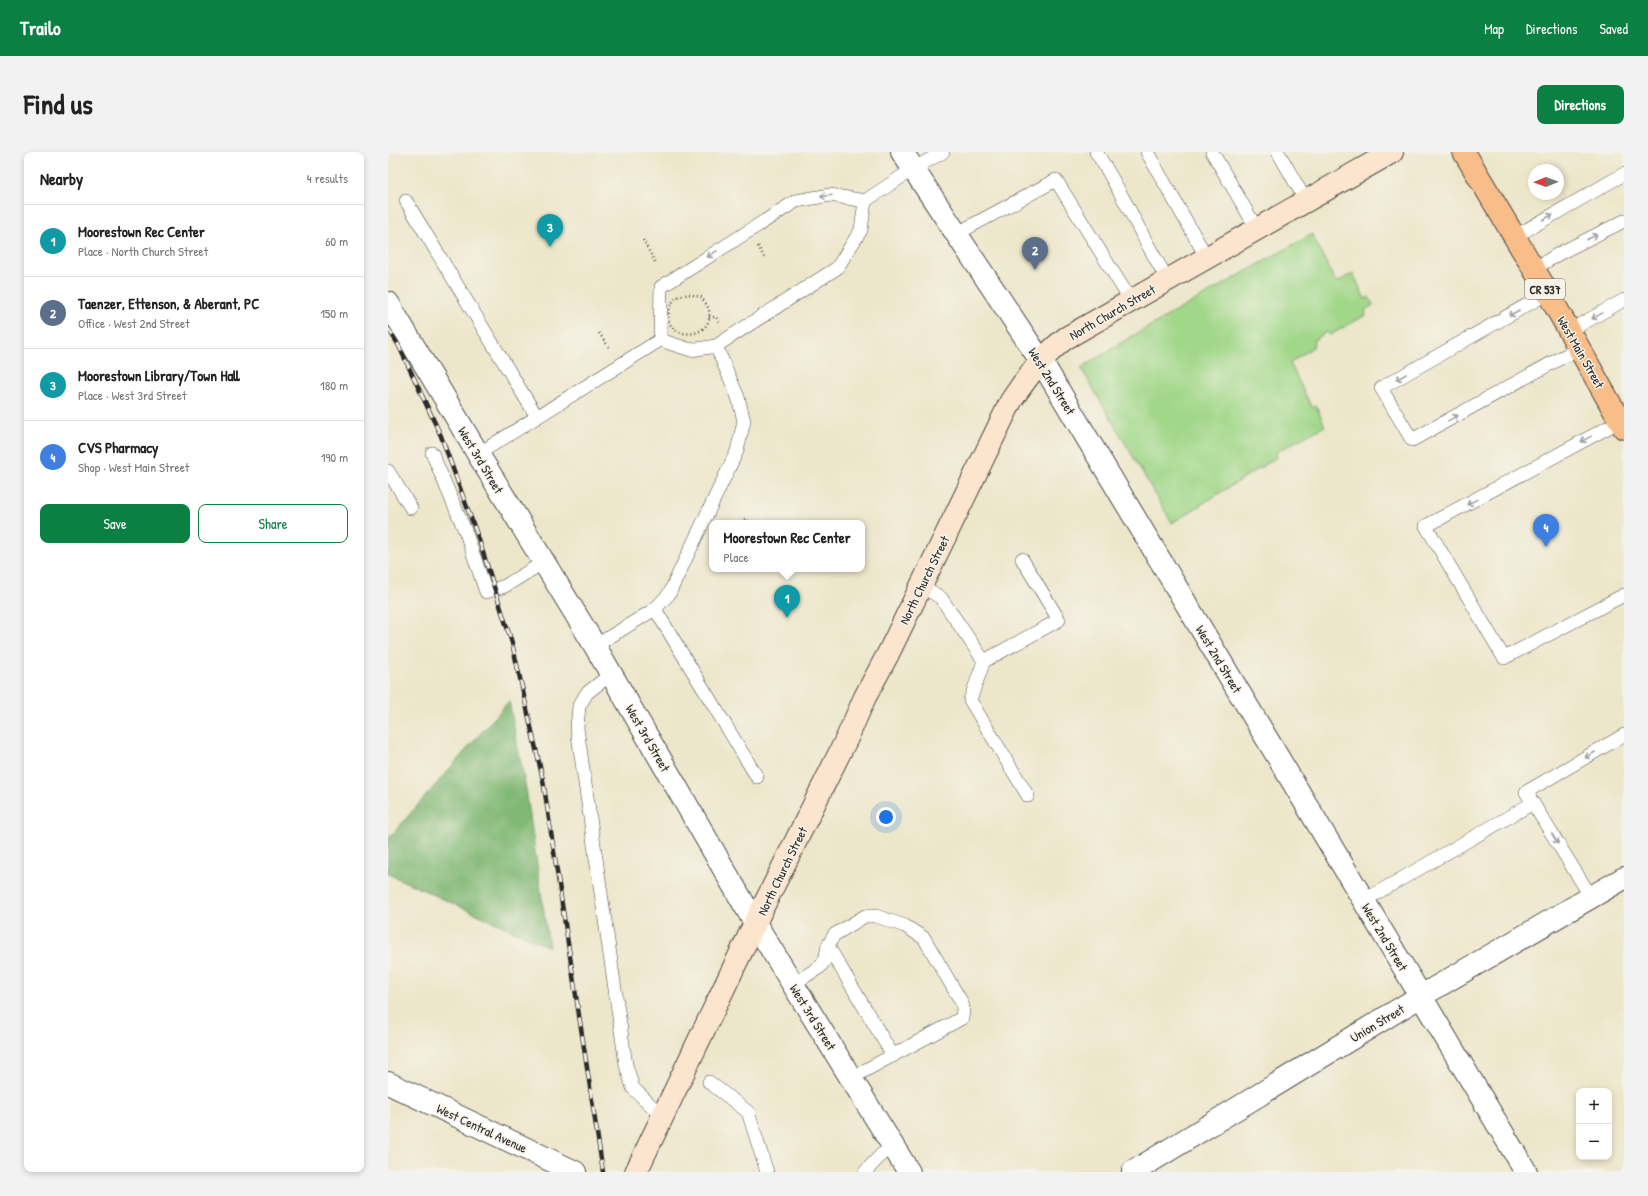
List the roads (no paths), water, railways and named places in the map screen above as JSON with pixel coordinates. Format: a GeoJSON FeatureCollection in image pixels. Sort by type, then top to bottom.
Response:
{"type":"FeatureCollection","features":[{"type":"Feature","properties":{"kind":"main road","name":"North Church Street"},"geometry":{"type":"LineString","coordinates":[[636,1172],[755,923],[847,738],[865,697],[888,654],[1011,401],[1025,379],[1040,361],[1066,338],[1392,152]]}},
{"type":"Feature","properties":{"kind":"main road","name":"West Main Street"},"geometry":{"type":"LineString","coordinates":[[1464,152],[1548,293],[1622,424]]}},
{"type":"Feature","properties":{"kind":"street","name":"West 2nd Street"},"geometry":{"type":"LineString","coordinates":[[908,160],[1040,361],[1526,1172]]}},
{"type":"Feature","properties":{"kind":"street","name":"West 3rd Street"},"geometry":{"type":"LineString","coordinates":[[388,303],[595,646],[755,923],[909,1172]]}},
{"type":"Feature","properties":{"kind":"street","name":"Union Street"},"geometry":{"type":"LineString","coordinates":[[1133,1172],[1421,996],[1624,878]]}},
{"type":"Feature","properties":{"kind":"street","name":"West Central Avenue"},"geometry":{"type":"LineString","coordinates":[[388,1083],[575,1172]]}},
{"type":"Feature","properties":{"kind":"lane"},"geometry":{"type":"LineString","coordinates":[[478,454],[660,340],[691,350],[716,346],[837,268],[861,230],[865,201],[908,160],[943,152]]}},
{"type":"Feature","properties":{"kind":"lane"},"geometry":{"type":"LineString","coordinates":[[1096,152],[1114,180],[1168,280]]}},
{"type":"Feature","properties":{"kind":"lane"},"geometry":{"type":"LineString","coordinates":[[1147,152],[1207,258]]}},
{"type":"Feature","properties":{"kind":"lane"},"geometry":{"type":"LineString","coordinates":[[1212,152],[1257,229]]}},
{"type":"Feature","properties":{"kind":"lane"},"geometry":{"type":"LineString","coordinates":[[1278,152],[1306,201]]}},
{"type":"Feature","properties":{"kind":"lane"},"geometry":{"type":"LineString","coordinates":[[1514,237],[1624,174]]}},
{"type":"Feature","properties":{"kind":"lane"},"geometry":{"type":"LineString","coordinates":[[956,234],[1056,180],[1131,301]]}},
{"type":"Feature","properties":{"kind":"lane"},"geometry":{"type":"LineString","coordinates":[[660,340],[661,287],[796,202],[830,195],[865,201]]}},
{"type":"Feature","properties":{"kind":"lane"},"geometry":{"type":"LineString","coordinates":[[406,201],[537,417]]}},
{"type":"Feature","properties":{"kind":"lane"},"geometry":{"type":"LineString","coordinates":[[1534,269],[1560,252],[1624,220]]}},
{"type":"Feature","properties":{"kind":"lane"},"geometry":{"type":"LineString","coordinates":[[1548,293],[1381,388],[1412,440],[1574,340],[1624,300]]}},
{"type":"Feature","properties":{"kind":"lane"},"geometry":{"type":"LineString","coordinates":[[595,646],[655,609],[669,594],[737,451],[744,420],[738,397],[716,346]]}},
{"type":"Feature","properties":{"kind":"lane"},"geometry":{"type":"LineString","coordinates":[[1622,424],[1426,526],[1504,658],[1624,595]]}},
{"type":"Feature","properties":{"kind":"lane"},"geometry":{"type":"LineString","coordinates":[[432,453],[466,533],[486,592],[505,586],[544,562]]}},
{"type":"Feature","properties":{"kind":"lane"},"geometry":{"type":"LineString","coordinates":[[388,471],[411,508]]}},
{"type":"Feature","properties":{"kind":"lane"},"geometry":{"type":"LineString","coordinates":[[1022,559],[1059,620],[984,661],[970,700],[1028,796]]}},
{"type":"Feature","properties":{"kind":"lane"},"geometry":{"type":"LineString","coordinates":[[921,585],[941,598],[984,661]]}},
{"type":"Feature","properties":{"kind":"lane"},"geometry":{"type":"LineString","coordinates":[[655,609],[756,777]]}},
{"type":"Feature","properties":{"kind":"lane"},"geometry":{"type":"LineString","coordinates":[[611,674],[587,693],[579,706],[576,728],[626,1065],[633,1088],[663,1117]]}},
{"type":"Feature","properties":{"kind":"lane"},"geometry":{"type":"LineString","coordinates":[[1591,897],[1526,792],[1624,736]]}},
{"type":"Feature","properties":{"kind":"lane"},"geometry":{"type":"LineString","coordinates":[[1363,901],[1533,804]]}},
{"type":"Feature","properties":{"kind":"lane"},"geometry":{"type":"LineString","coordinates":[[793,984],[820,967],[825,960],[828,946],[834,935],[865,916],[876,916],[905,926],[924,938],[962,1003],[962,1018],[851,1078]]}},
{"type":"Feature","properties":{"kind":"lane"},"geometry":{"type":"LineString","coordinates":[[828,946],[893,1056]]}},
{"type":"Feature","properties":{"kind":"lane"},"geometry":{"type":"LineString","coordinates":[[709,1082],[748,1112],[767,1172]]}},
{"type":"Feature","properties":{"kind":"lane"},"geometry":{"type":"LineString","coordinates":[[865,1172],[881,1155],[893,1147]]}},
{"type":"Feature","properties":{"kind":"railway"},"geometry":{"type":"LineString","coordinates":[[388,328],[398,344],[441,436],[479,540],[512,643],[543,780],[603,1172]]}},
{"type":"Feature","properties":{"kind":"place","name":"Moorestown Library/Town Hall"},"geometry":{"type":"Point","coordinates":[550,247]}},
{"type":"Feature","properties":{"kind":"place","name":"Taenzer, Ettenson, & Aberant, PC"},"geometry":{"type":"Point","coordinates":[1035,270]}},
{"type":"Feature","properties":{"kind":"place","name":"CVS Pharmacy"},"geometry":{"type":"Point","coordinates":[1546,547]}},
{"type":"Feature","properties":{"kind":"place","name":"Moorestown Rec Center"},"geometry":{"type":"Point","coordinates":[787,618]}}]}
